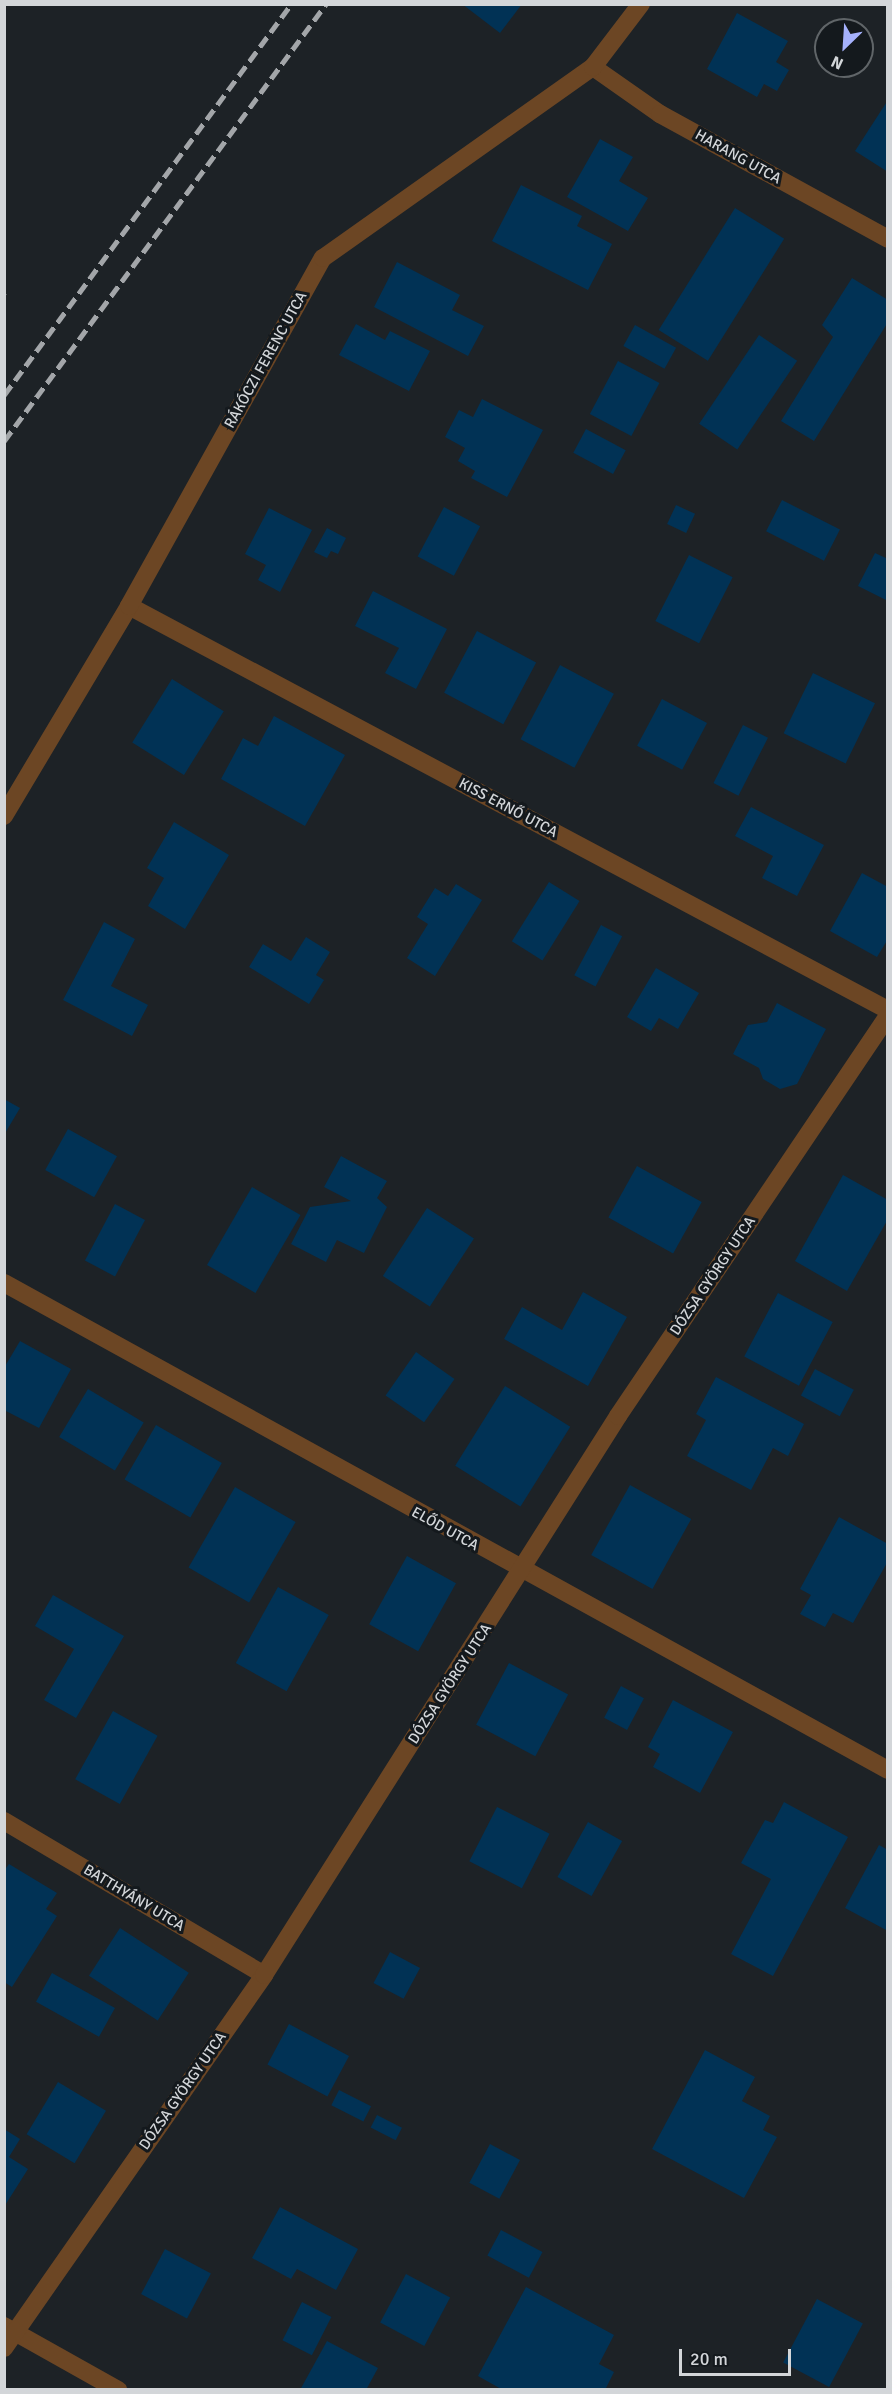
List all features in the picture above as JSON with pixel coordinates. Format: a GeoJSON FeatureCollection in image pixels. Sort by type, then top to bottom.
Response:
{"type":"FeatureCollection","features":[{"type":"Feature","properties":{"kind":"street","name":"RÁKÓCZI FERENC UTCA"},"geometry":{"type":"LineString","coordinates":[[4,816],[129,606],[323,258],[593,68],[641,4]]}},
{"type":"Feature","properties":{"kind":"street","name":"HARANG UTCA"},"geometry":{"type":"LineString","coordinates":[[593,68],[660,114],[888,239]]}},
{"type":"Feature","properties":{"kind":"street","name":"KISS ERNŐ UTCA"},"geometry":{"type":"LineString","coordinates":[[129,606],[888,1010]]}},
{"type":"Feature","properties":{"kind":"street","name":"DÓZSA GYÖRGY UTCA"},"geometry":{"type":"LineString","coordinates":[[4,2348],[10,2329],[264,1975],[522,1572],[618,1416],[888,1016]]}},
{"type":"Feature","properties":{"kind":"street","name":"ELŐD UTCA"},"geometry":{"type":"LineString","coordinates":[[4,1283],[522,1572],[888,1770]]}},
{"type":"Feature","properties":{"kind":"street","name":"BATTHYÁNY UTCA"},"geometry":{"type":"LineString","coordinates":[[4,1821],[264,1975]]}},
{"type":"Feature","properties":{"kind":"street"},"geometry":{"type":"LineString","coordinates":[[10,2329],[118,2390]]}},
{"type":"Feature","properties":{"kind":"building"},"geometry":{"type":"Polygon","coordinates":[[[462,4],[522,4],[500,33],[462,4]]]}},
{"type":"Feature","properties":{"kind":"building"},"geometry":{"type":"Polygon","coordinates":[[[737,13],[788,41],[776,62],[789,70],[777,91],[764,84],[757,97],[707,69],[737,13]]]}},
{"type":"Feature","properties":{"kind":"building"},"geometry":{"type":"Polygon","coordinates":[[[888,100],[888,172],[855,151],[888,100]]]}},
{"type":"Feature","properties":{"kind":"building"},"geometry":{"type":"Polygon","coordinates":[[[600,139],[633,157],[619,181],[648,198],[628,231],[567,197],[600,139]]]}},
{"type":"Feature","properties":{"kind":"building"},"geometry":{"type":"Polygon","coordinates":[[[521,185],[582,216],[577,226],[612,244],[588,290],[492,241],[521,185]]]}},
{"type":"Feature","properties":{"kind":"building"},"geometry":{"type":"Polygon","coordinates":[[[735,208],[784,239],[708,361],[659,330],[735,208]]]}},
{"type":"Feature","properties":{"kind":"building"},"geometry":{"type":"Polygon","coordinates":[[[397,262],[460,295],[452,310],[484,326],[468,356],[374,307],[397,262]]]}},
{"type":"Feature","properties":{"kind":"building"},"geometry":{"type":"Polygon","coordinates":[[[852,278],[888,300],[888,322],[814,441],[781,421],[833,337],[822,325],[852,278]]]}},
{"type":"Feature","properties":{"kind":"building"},"geometry":{"type":"Polygon","coordinates":[[[356,324],[385,340],[390,331],[430,351],[409,391],[339,355],[356,324]]]}},
{"type":"Feature","properties":{"kind":"building"},"geometry":{"type":"Polygon","coordinates":[[[635,325],[676,348],[664,369],[623,346],[635,325]]]}},
{"type":"Feature","properties":{"kind":"building"},"geometry":{"type":"Polygon","coordinates":[[[759,335],[797,361],[737,449],[699,424],[759,335]]]}},
{"type":"Feature","properties":{"kind":"building"},"geometry":{"type":"Polygon","coordinates":[[[618,361],[659,383],[631,436],[590,414],[618,361]]]}},
{"type":"Feature","properties":{"kind":"building"},"geometry":{"type":"Polygon","coordinates":[[[482,399],[543,430],[507,497],[471,478],[475,471],[458,461],[465,448],[445,437],[459,410],[473,417],[482,399]]]}},
{"type":"Feature","properties":{"kind":"building"},"geometry":{"type":"Polygon","coordinates":[[[586,429],[626,450],[613,474],[573,453],[586,429]]]}},
{"type":"Feature","properties":{"kind":"building"},"geometry":{"type":"Polygon","coordinates":[[[782,500],[840,530],[824,561],[766,531],[782,500]]]}},
{"type":"Feature","properties":{"kind":"building"},"geometry":{"type":"Polygon","coordinates":[[[676,505],[695,514],[686,533],[667,524],[676,505]]]}},
{"type":"Feature","properties":{"kind":"building"},"geometry":{"type":"Polygon","coordinates":[[[444,507],[480,526],[454,576],[418,556],[444,507]]]}},
{"type":"Feature","properties":{"kind":"building"},"geometry":{"type":"Polygon","coordinates":[[[269,508],[312,530],[280,592],[258,580],[266,565],[245,554],[269,508]]]}},
{"type":"Feature","properties":{"kind":"building"},"geometry":{"type":"Polygon","coordinates":[[[327,528],[346,538],[338,554],[331,551],[327,558],[314,552],[327,528]]]}},
{"type":"Feature","properties":{"kind":"building"},"geometry":{"type":"Polygon","coordinates":[[[875,553],[888,559],[888,601],[858,586],[875,553]]]}},
{"type":"Feature","properties":{"kind":"building"},"geometry":{"type":"Polygon","coordinates":[[[689,555],[733,577],[699,643],[655,621],[689,555]]]}},
{"type":"Feature","properties":{"kind":"building"},"geometry":{"type":"Polygon","coordinates":[[[373,591],[447,629],[416,689],[385,673],[399,648],[355,626],[373,591]]]}},
{"type":"Feature","properties":{"kind":"building"},"geometry":{"type":"Polygon","coordinates":[[[477,631],[536,662],[503,724],[444,693],[477,631]]]}},
{"type":"Feature","properties":{"kind":"building"},"geometry":{"type":"Polygon","coordinates":[[[560,665],[614,694],[574,768],[521,739],[560,665]]]}},
{"type":"Feature","properties":{"kind":"building"},"geometry":{"type":"Polygon","coordinates":[[[813,673],[875,703],[846,763],[784,733],[813,673]]]}},
{"type":"Feature","properties":{"kind":"building"},"geometry":{"type":"Polygon","coordinates":[[[172,679],[224,711],[184,775],[132,743],[172,679]]]}},
{"type":"Feature","properties":{"kind":"building"},"geometry":{"type":"Polygon","coordinates":[[[662,699],[707,723],[682,770],[637,746],[662,699]]]}},
{"type":"Feature","properties":{"kind":"building"},"geometry":{"type":"Polygon","coordinates":[[[274,716],[345,755],[305,826],[221,779],[243,738],[258,746],[274,716]]]}},
{"type":"Feature","properties":{"kind":"building"},"geometry":{"type":"Polygon","coordinates":[[[743,725],[768,738],[738,796],[713,783],[743,725]]]}},
{"type":"Feature","properties":{"kind":"building"},"geometry":{"type":"Polygon","coordinates":[[[751,807],[824,845],[797,896],[762,878],[773,856],[735,836],[751,807]]]}},
{"type":"Feature","properties":{"kind":"building"},"geometry":{"type":"Polygon","coordinates":[[[174,822],[229,855],[185,929],[148,906],[164,878],[147,868],[174,822]]]}},
{"type":"Feature","properties":{"kind":"building"},"geometry":{"type":"Polygon","coordinates":[[[862,873],[888,887],[888,939],[877,957],[830,931],[862,873]]]}},
{"type":"Feature","properties":{"kind":"building"},"geometry":{"type":"Polygon","coordinates":[[[549,882],[580,901],[542,960],[512,941],[549,882]]]}},
{"type":"Feature","properties":{"kind":"building"},"geometry":{"type":"Polygon","coordinates":[[[456,884],[482,900],[435,976],[407,958],[428,924],[417,917],[435,888],[448,896],[456,884]]]}},
{"type":"Feature","properties":{"kind":"building"},"geometry":{"type":"Polygon","coordinates":[[[104,922],[135,939],[111,986],[148,1005],[132,1036],[63,1000],[104,922]]]}},
{"type":"Feature","properties":{"kind":"building"},"geometry":{"type":"Polygon","coordinates":[[[601,925],[622,936],[595,987],[574,975],[601,925]]]}},
{"type":"Feature","properties":{"kind":"building"},"geometry":{"type":"Polygon","coordinates":[[[306,937],[330,952],[316,975],[324,980],[309,1004],[249,967],[263,944],[291,961],[306,937]]]}},
{"type":"Feature","properties":{"kind":"building"},"geometry":{"type":"Polygon","coordinates":[[[656,968],[699,993],[678,1029],[659,1018],[651,1031],[627,1017],[656,968]]]}},
{"type":"Feature","properties":{"kind":"building"},"geometry":{"type":"Polygon","coordinates":[[[777,1003],[826,1029],[797,1084],[780,1089],[763,1079],[759,1068],[733,1054],[748,1025],[767,1022],[777,1003]]]}},
{"type":"Feature","properties":{"kind":"building"},"geometry":{"type":"Polygon","coordinates":[[[4,1099],[20,1108],[4,1135],[4,1099]]]}},
{"type":"Feature","properties":{"kind":"building"},"geometry":{"type":"Polygon","coordinates":[[[68,1129],[117,1156],[94,1197],[45,1170],[68,1129]]]}},
{"type":"Feature","properties":{"kind":"building"},"geometry":{"type":"Polygon","coordinates":[[[341,1156],[387,1181],[377,1198],[387,1207],[364,1253],[337,1240],[326,1262],[291,1244],[310,1207],[351,1201],[324,1187],[341,1156]]]}},
{"type":"Feature","properties":{"kind":"building"},"geometry":{"type":"Polygon","coordinates":[[[637,1166],[702,1202],[673,1253],[608,1218],[637,1166]]]}},
{"type":"Feature","properties":{"kind":"building"},"geometry":{"type":"Polygon","coordinates":[[[843,1175],[888,1200],[888,1219],[847,1291],[795,1261],[843,1175]]]}},
{"type":"Feature","properties":{"kind":"building"},"geometry":{"type":"Polygon","coordinates":[[[252,1187],[300,1215],[255,1293],[207,1265],[252,1187]]]}},
{"type":"Feature","properties":{"kind":"building"},"geometry":{"type":"Polygon","coordinates":[[[115,1204],[145,1220],[115,1276],[85,1261],[115,1204]]]}},
{"type":"Feature","properties":{"kind":"building"},"geometry":{"type":"Polygon","coordinates":[[[427,1208],[474,1238],[430,1306],[383,1276],[427,1208]]]}},
{"type":"Feature","properties":{"kind":"building"},"geometry":{"type":"Polygon","coordinates":[[[583,1292],[627,1317],[588,1386],[504,1339],[522,1307],[562,1330],[583,1292]]]}},
{"type":"Feature","properties":{"kind":"building"},"geometry":{"type":"Polygon","coordinates":[[[778,1293],[833,1322],[799,1386],[744,1357],[778,1293]]]}},
{"type":"Feature","properties":{"kind":"building"},"geometry":{"type":"Polygon","coordinates":[[[20,1341],[71,1369],[39,1428],[4,1410],[4,1368],[20,1341]]]}},
{"type":"Feature","properties":{"kind":"building"},"geometry":{"type":"Polygon","coordinates":[[[416,1352],[455,1379],[424,1422],[386,1395],[416,1352]]]}},
{"type":"Feature","properties":{"kind":"building"},"geometry":{"type":"Polygon","coordinates":[[[815,1369],[854,1390],[840,1416],[801,1395],[815,1369]]]}},
{"type":"Feature","properties":{"kind":"building"},"geometry":{"type":"Polygon","coordinates":[[[716,1377],[804,1424],[788,1456],[773,1448],[751,1490],[687,1456],[706,1420],[696,1414],[716,1377]]]}},
{"type":"Feature","properties":{"kind":"building"},"geometry":{"type":"Polygon","coordinates":[[[505,1386],[570,1427],[520,1507],[455,1466],[505,1386]]]}},
{"type":"Feature","properties":{"kind":"building"},"geometry":{"type":"Polygon","coordinates":[[[88,1389],[144,1422],[115,1470],[59,1437],[88,1389]]]}},
{"type":"Feature","properties":{"kind":"building"},"geometry":{"type":"Polygon","coordinates":[[[156,1425],[222,1463],[190,1518],[124,1480],[156,1425]]]}},
{"type":"Feature","properties":{"kind":"building"},"geometry":{"type":"Polygon","coordinates":[[[630,1485],[691,1519],[652,1589],[591,1555],[630,1485]]]}},
{"type":"Feature","properties":{"kind":"building"},"geometry":{"type":"Polygon","coordinates":[[[235,1487],[296,1522],[249,1603],[188,1568],[235,1487]]]}},
{"type":"Feature","properties":{"kind":"building"},"geometry":{"type":"Polygon","coordinates":[[[839,1517],[888,1544],[888,1561],[853,1623],[833,1613],[825,1627],[800,1614],[811,1595],[800,1589],[839,1517]]]}},
{"type":"Feature","properties":{"kind":"building"},"geometry":{"type":"Polygon","coordinates":[[[407,1556],[456,1583],[418,1651],[369,1624],[407,1556]]]}},
{"type":"Feature","properties":{"kind":"building"},"geometry":{"type":"Polygon","coordinates":[[[278,1587],[329,1615],[287,1691],[236,1663],[278,1587]]]}},
{"type":"Feature","properties":{"kind":"building"},"geometry":{"type":"Polygon","coordinates":[[[53,1595],[124,1636],[76,1718],[44,1700],[74,1649],[35,1626],[53,1595]]]}},
{"type":"Feature","properties":{"kind":"building"},"geometry":{"type":"Polygon","coordinates":[[[509,1663],[568,1694],[535,1756],[476,1725],[509,1663]]]}},
{"type":"Feature","properties":{"kind":"building"},"geometry":{"type":"Polygon","coordinates":[[[621,1686],[644,1698],[627,1730],[604,1718],[621,1686]]]}},
{"type":"Feature","properties":{"kind":"building"},"geometry":{"type":"Polygon","coordinates":[[[673,1700],[733,1732],[700,1793],[653,1767],[660,1754],[648,1747],[673,1700]]]}},
{"type":"Feature","properties":{"kind":"building"},"geometry":{"type":"Polygon","coordinates":[[[113,1711],[158,1736],[120,1804],[75,1779],[113,1711]]]}},
{"type":"Feature","properties":{"kind":"building"},"geometry":{"type":"Polygon","coordinates":[[[784,1802],[848,1837],[773,1976],[731,1954],[771,1879],[741,1863],[765,1820],[773,1823],[784,1802]]]}},
{"type":"Feature","properties":{"kind":"building"},"geometry":{"type":"Polygon","coordinates":[[[497,1807],[550,1834],[522,1888],[469,1861],[497,1807]]]}},
{"type":"Feature","properties":{"kind":"building"},"geometry":{"type":"Polygon","coordinates":[[[588,1822],[622,1841],[592,1896],[557,1877],[588,1822]]]}},
{"type":"Feature","properties":{"kind":"building"},"geometry":{"type":"Polygon","coordinates":[[[879,1845],[888,1850],[888,1931],[845,1908],[879,1845]]]}},
{"type":"Feature","properties":{"kind":"building"},"geometry":{"type":"Polygon","coordinates":[[[9,1864],[57,1893],[46,1909],[57,1916],[12,1987],[4,1982],[4,1871],[9,1864]]]}},
{"type":"Feature","properties":{"kind":"building"},"geometry":{"type":"Polygon","coordinates":[[[120,1928],[189,1973],[158,2020],[89,1976],[120,1928]]]}},
{"type":"Feature","properties":{"kind":"building"},"geometry":{"type":"Polygon","coordinates":[[[390,1952],[420,1968],[404,1999],[374,1983],[390,1952]]]}},
{"type":"Feature","properties":{"kind":"building"},"geometry":{"type":"Polygon","coordinates":[[[52,1973],[115,2008],[99,2037],[36,2002],[52,1973]]]}},
{"type":"Feature","properties":{"kind":"building"},"geometry":{"type":"Polygon","coordinates":[[[289,2024],[349,2056],[327,2097],[267,2065],[289,2024]]]}},
{"type":"Feature","properties":{"kind":"building"},"geometry":{"type":"Polygon","coordinates":[[[705,2050],[755,2077],[742,2101],[770,2116],[763,2130],[777,2137],[744,2198],[652,2149],[705,2050]]]}},
{"type":"Feature","properties":{"kind":"building"},"geometry":{"type":"Polygon","coordinates":[[[58,2082],[106,2111],[75,2163],[27,2134],[58,2082]]]}},
{"type":"Feature","properties":{"kind":"building"},"geometry":{"type":"Polygon","coordinates":[[[339,2090],[371,2106],[363,2121],[331,2105],[339,2090]]]}},
{"type":"Feature","properties":{"kind":"building"},"geometry":{"type":"Polygon","coordinates":[[[377,2115],[402,2128],[396,2140],[371,2127],[377,2115]]]}},
{"type":"Feature","properties":{"kind":"building"},"geometry":{"type":"Polygon","coordinates":[[[4,2129],[20,2139],[9,2157],[28,2169],[4,2207],[4,2129]]]}},
{"type":"Feature","properties":{"kind":"building"},"geometry":{"type":"Polygon","coordinates":[[[490,2144],[520,2160],[499,2199],[469,2183],[490,2144]]]}},
{"type":"Feature","properties":{"kind":"building"},"geometry":{"type":"Polygon","coordinates":[[[280,2207],[358,2249],[336,2290],[297,2269],[291,2279],[252,2258],[280,2207]]]}},
{"type":"Feature","properties":{"kind":"building"},"geometry":{"type":"Polygon","coordinates":[[[501,2230],[542,2252],[529,2278],[487,2256],[501,2230]]]}},
{"type":"Feature","properties":{"kind":"building"},"geometry":{"type":"Polygon","coordinates":[[[165,2249],[211,2273],[187,2318],[141,2294],[165,2249]]]}},
{"type":"Feature","properties":{"kind":"building"},"geometry":{"type":"Polygon","coordinates":[[[406,2274],[450,2297],[424,2346],[380,2323],[406,2274]]]}},
{"type":"Feature","properties":{"kind":"building"},"geometry":{"type":"Polygon","coordinates":[[[526,2287],[614,2335],[599,2364],[614,2372],[605,2390],[503,2390],[478,2376],[526,2287]]]}},
{"type":"Feature","properties":{"kind":"building"},"geometry":{"type":"Polygon","coordinates":[[[817,2299],[863,2323],[829,2387],[783,2363],[817,2299]]]}},
{"type":"Feature","properties":{"kind":"building"},"geometry":{"type":"Polygon","coordinates":[[[302,2302],[331,2317],[312,2355],[282,2340],[302,2302]]]}},
{"type":"Feature","properties":{"kind":"building"},"geometry":{"type":"Polygon","coordinates":[[[327,2341],[378,2368],[366,2390],[300,2390],[327,2341]]]}},
{"type":"Feature","properties":{"kind":"railway"},"geometry":{"type":"LineString","coordinates":[[4,395],[291,4]]}},
{"type":"Feature","properties":{"kind":"railway"},"geometry":{"type":"LineString","coordinates":[[4,441],[326,4]]}}]}
